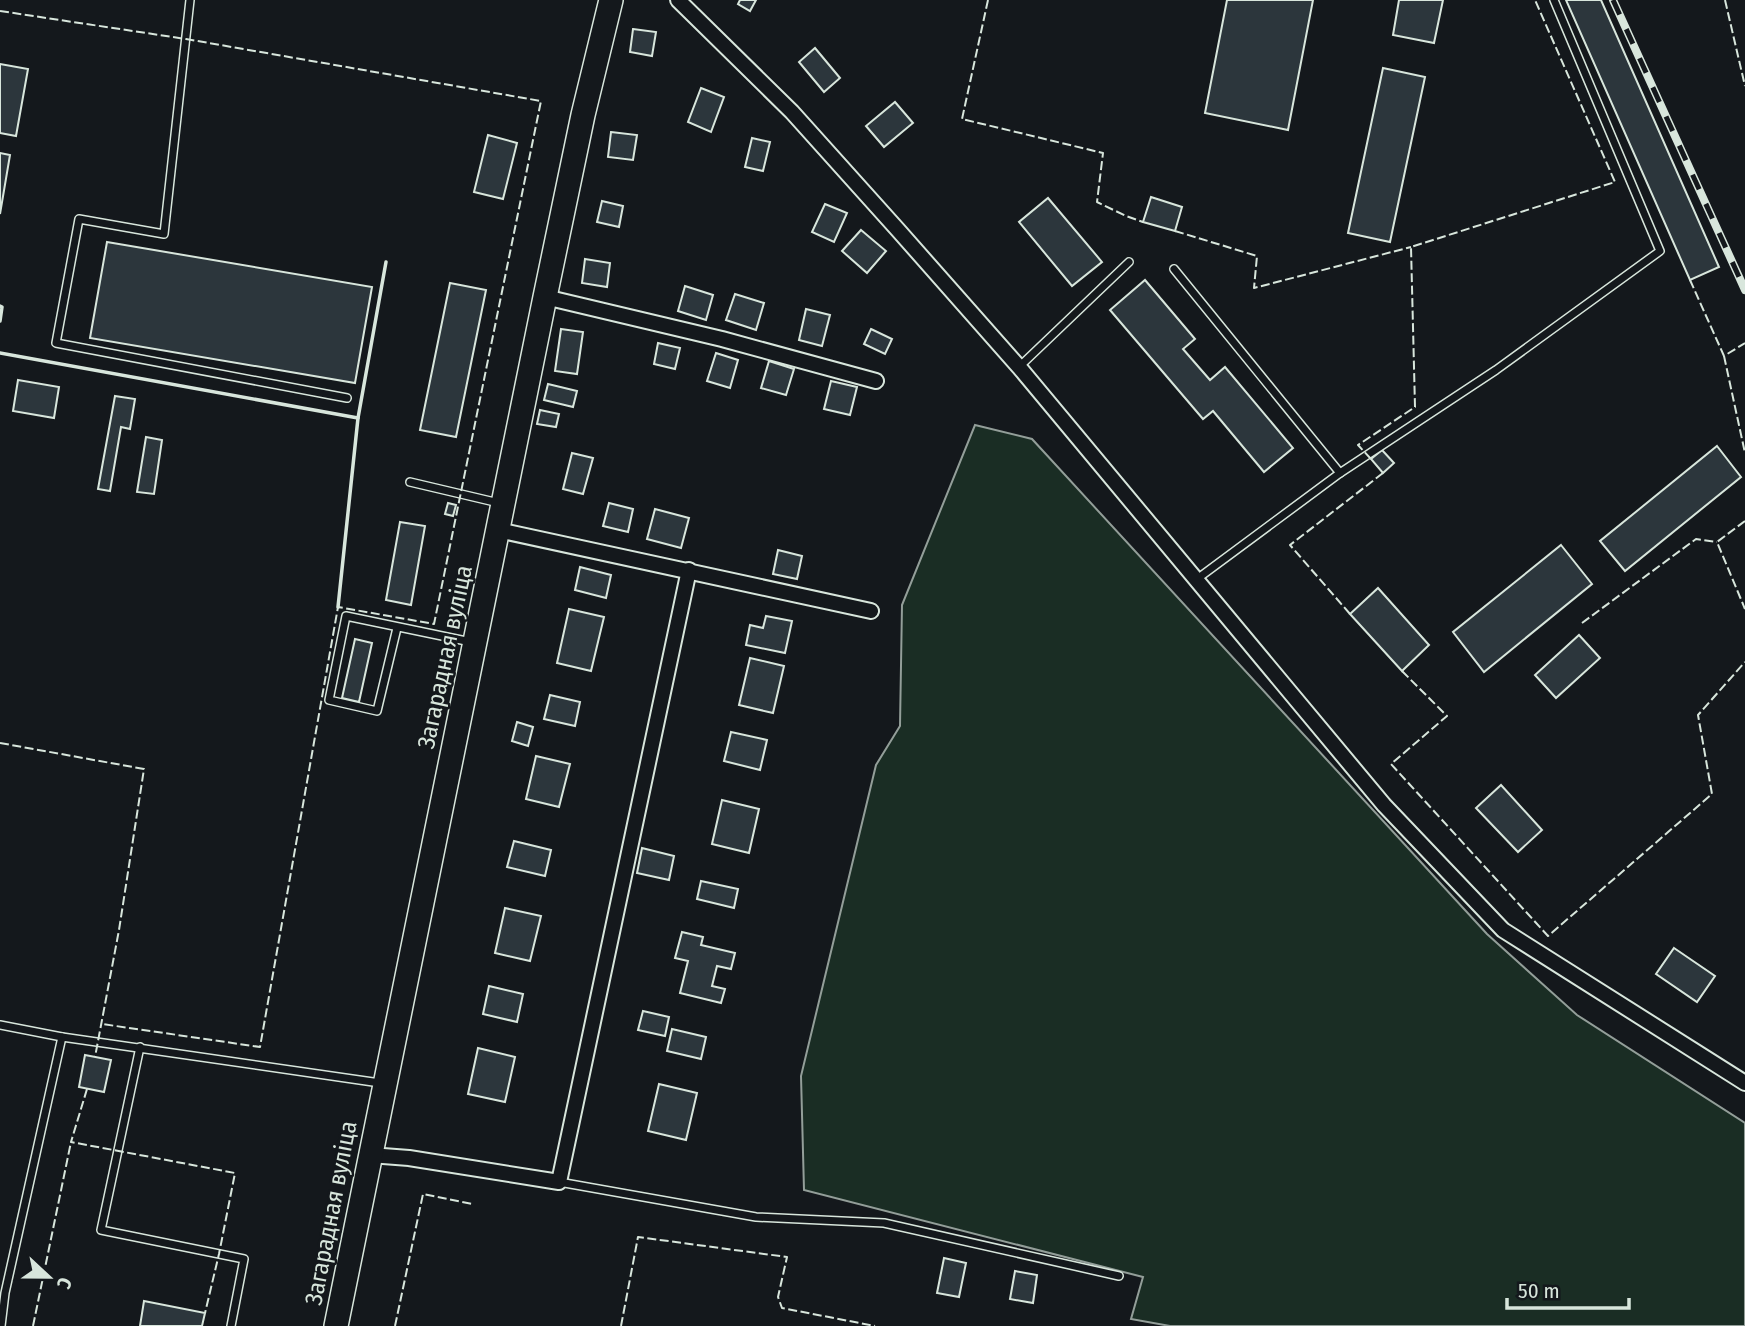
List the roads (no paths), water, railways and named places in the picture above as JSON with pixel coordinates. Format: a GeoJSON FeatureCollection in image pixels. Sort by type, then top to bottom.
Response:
{"type":"FeatureCollection","features":[{"type":"Feature","properties":{"kind":"main road","name":"Загарадная вуліца"},"geometry":{"type":"LineString","coordinates":[[336,1326],[545,296],[611,0]]}},
{"type":"Feature","properties":{"kind":"street"},"geometry":{"type":"LineString","coordinates":[[678,0],[792,112],[1019,367],[1384,804],[1503,930],[1745,1083]]}},
{"type":"Feature","properties":{"kind":"street"},"geometry":{"type":"LineString","coordinates":[[545,296],[722,339],[876,381]]}},
{"type":"Feature","properties":{"kind":"street"},"geometry":{"type":"LineString","coordinates":[[498,530],[871,611]]}},
{"type":"Feature","properties":{"kind":"street"},"geometry":{"type":"LineString","coordinates":[[370,1155],[409,1158],[559,1182],[690,570]]}},
{"type":"Feature","properties":{"kind":"lane"},"geometry":{"type":"LineString","coordinates":[[190,0],[164,234],[79,219],[56,343],[347,398]]}},
{"type":"Feature","properties":{"kind":"lane"},"geometry":{"type":"LineString","coordinates":[[1197,579],[1340,473],[1496,370],[1660,251],[1554,0]]}},
{"type":"Feature","properties":{"kind":"lane"},"geometry":{"type":"LineString","coordinates":[[1019,367],[1129,262]]}},
{"type":"Feature","properties":{"kind":"lane"},"geometry":{"type":"LineString","coordinates":[[1174,269],[1340,473]]}},
{"type":"Feature","properties":{"kind":"lane"},"geometry":{"type":"LineString","coordinates":[[410,482],[503,504]]}},
{"type":"Feature","properties":{"kind":"lane"},"geometry":{"type":"LineString","coordinates":[[397,628],[377,711],[329,700],[346,616],[475,642]]}},
{"type":"Feature","properties":{"kind":"lane"},"geometry":{"type":"LineString","coordinates":[[0,1026],[384,1084]]}},
{"type":"Feature","properties":{"kind":"lane"},"geometry":{"type":"LineString","coordinates":[[1,1326],[5,1293],[62,1037]]}},
{"type":"Feature","properties":{"kind":"lane"},"geometry":{"type":"LineString","coordinates":[[140,1047],[101,1230],[244,1259],[231,1326]]}},
{"type":"Feature","properties":{"kind":"lane"},"geometry":{"type":"LineString","coordinates":[[559,1182],[756,1217],[884,1223],[1118,1276]]}},
{"type":"Feature","properties":{"kind":"railway"},"geometry":{"type":"LineString","coordinates":[[1613,0],[1745,290]]}}]}
